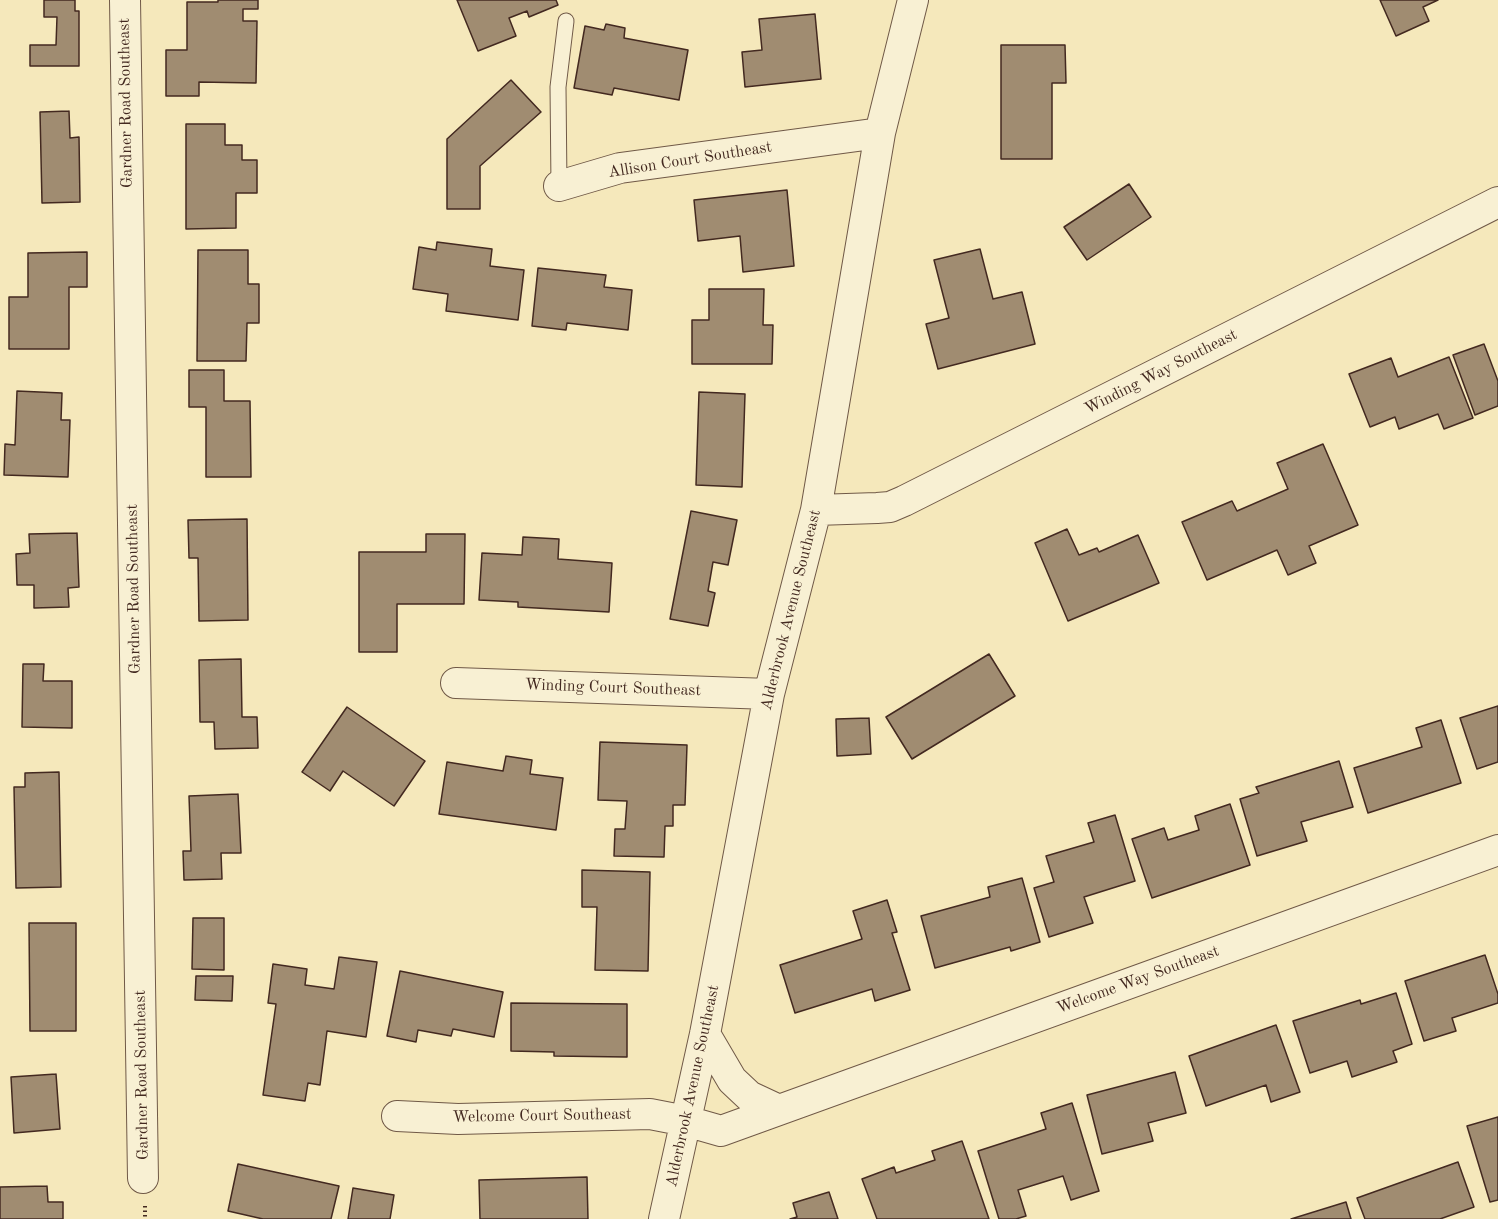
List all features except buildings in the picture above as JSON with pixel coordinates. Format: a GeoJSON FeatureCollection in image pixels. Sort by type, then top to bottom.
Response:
{"type":"FeatureCollection","features":[{"type":"Feature","properties":{"kind":"street","name":"Gardner Road Southeast"},"geometry":{"type":"LineString","coordinates":[[125,0],[143,1178]]}},
{"type":"Feature","properties":{"kind":"street","name":"Alderbrook Avenue Southeast"},"geometry":{"type":"LineString","coordinates":[[664,1219],[705,1034],[770,694],[816,510],[880,133],[913,0]]}},
{"type":"Feature","properties":{"kind":"street","name":"Allison Court Southeast"},"geometry":{"type":"LineString","coordinates":[[559,186],[620,168],[880,133]]}},
{"type":"Feature","properties":{"kind":"street","name":"Winding Way Southeast"},"geometry":{"type":"LineString","coordinates":[[816,510],[890,507],[904,501],[1498,202]]}},
{"type":"Feature","properties":{"kind":"street","name":"Winding Court Southeast"},"geometry":{"type":"LineString","coordinates":[[456,683],[770,694]]}},
{"type":"Feature","properties":{"kind":"street","name":"Welcome Way Southeast"},"geometry":{"type":"LineString","coordinates":[[686,1120],[721,1131],[1498,850]]}},
{"type":"Feature","properties":{"kind":"street"},"geometry":{"type":"LineString","coordinates":[[705,1034],[732,1080],[749,1096],[779,1110]]}},
{"type":"Feature","properties":{"kind":"street","name":"Welcome Court Southeast"},"geometry":{"type":"LineString","coordinates":[[397,1116],[458,1119],[650,1114],[686,1120]]}},
{"type":"Feature","properties":{"kind":"lane","name":"Allison Court Southeast"},"geometry":{"type":"LineString","coordinates":[[559,186],[558,87],[566,21]]}}]}
